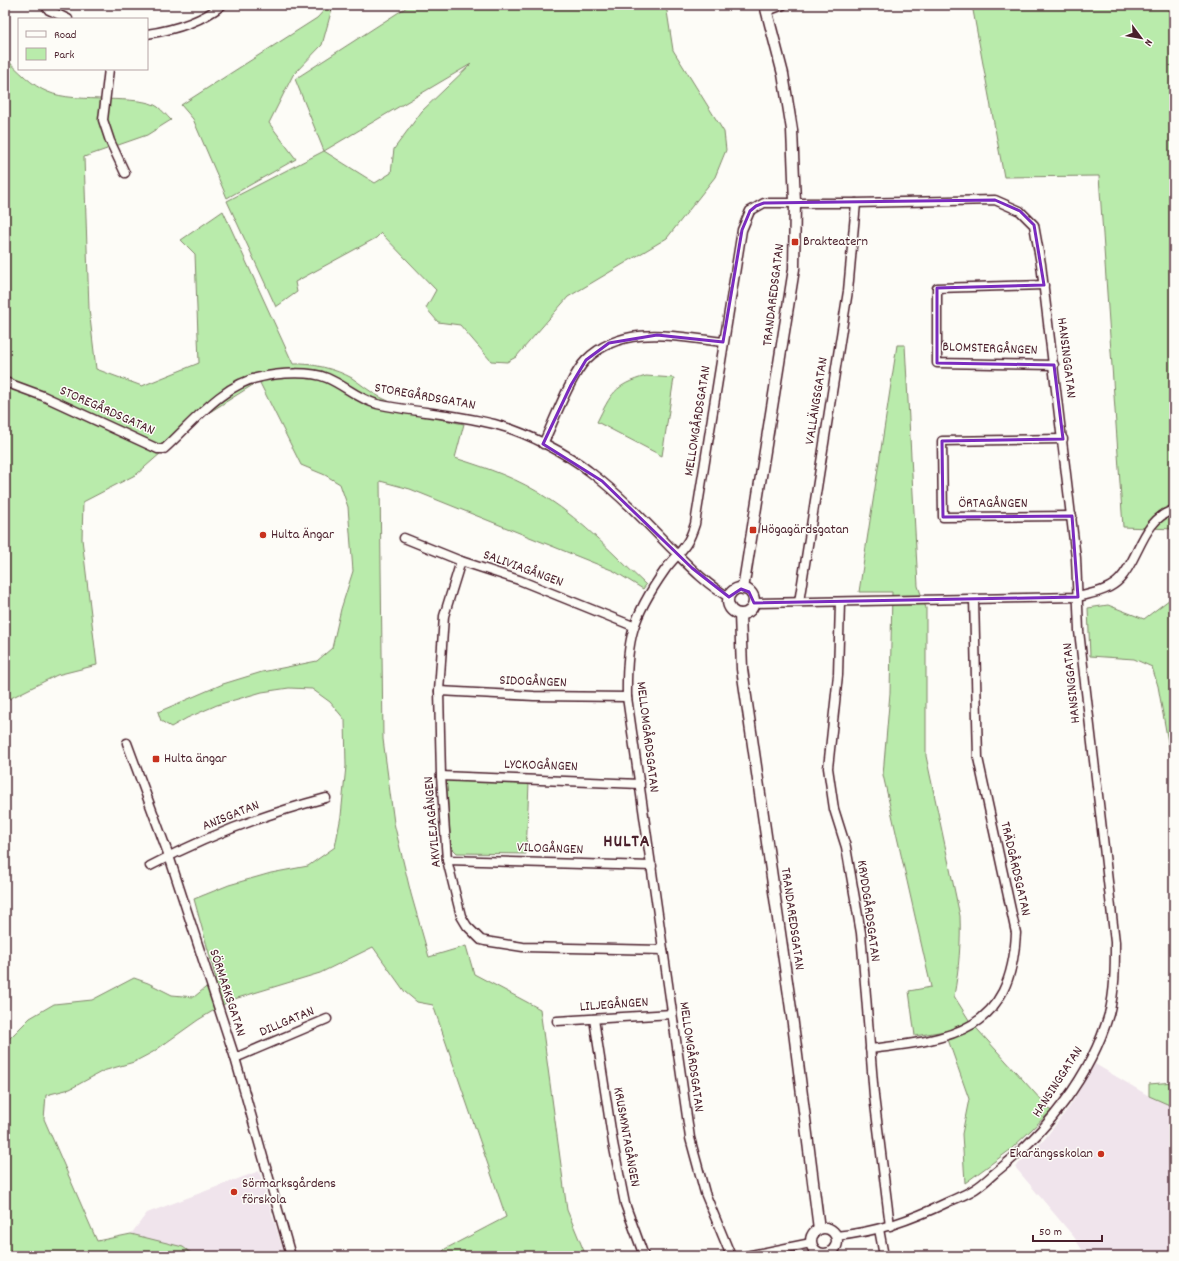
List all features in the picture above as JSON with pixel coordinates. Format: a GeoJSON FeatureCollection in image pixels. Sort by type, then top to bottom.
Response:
{"type":"FeatureCollection","features":[{"type":"Feature","properties":{"kind":"street"},"geometry":{"type":"LineString","coordinates":[[45,5],[49,10],[66,18]]}},
{"type":"Feature","properties":{"kind":"street"},"geometry":{"type":"LineString","coordinates":[[148,34],[192,22],[222,5]]}},
{"type":"Feature","properties":{"kind":"street"},"geometry":{"type":"LineString","coordinates":[[766,8],[783,5]]}},
{"type":"Feature","properties":{"kind":"street","name":"TRANDAREDSGATAN"},"geometry":{"type":"LineString","coordinates":[[743,589],[794,269],[795,202],[790,113],[783,74],[766,8]]}},
{"type":"Feature","properties":{"kind":"street"},"geometry":{"type":"LineString","coordinates":[[109,70],[104,120],[110,141],[125,173]]}},
{"type":"Feature","properties":{"kind":"street","name":"HANSINGGATAN"},"geometry":{"type":"LineString","coordinates":[[795,202],[856,203],[995,200],[1012,206],[1029,219],[1034,225],[1037,234],[1044,286],[1072,516],[1076,558],[1079,631],[1115,942],[1115,978],[1109,1014],[1092,1056],[1067,1098],[1042,1129],[1016,1156],[975,1189],[914,1218],[879,1229],[836,1236]]}},
{"type":"Feature","properties":{"kind":"street","name":"MELLOMGÅRDSGATAN"},"geometry":{"type":"LineString","coordinates":[[730,1256],[705,1193],[690,1138],[627,697],[628,650],[633,626],[647,595],[667,566],[689,541],[695,524],[723,342],[745,218],[750,211],[764,203],[795,202]]}},
{"type":"Feature","properties":{"kind":"street","name":"VALLÄNGSGATAN"},"geometry":{"type":"LineString","coordinates":[[799,602],[848,291],[856,203]]}},
{"type":"Feature","properties":{"kind":"street","name":"BLOMSTERGÅNGEN"},"geometry":{"type":"LineString","coordinates":[[1044,286],[937,288],[937,363],[1054,365]]}},
{"type":"Feature","properties":{"kind":"street"},"geometry":{"type":"LineString","coordinates":[[543,444],[571,385],[586,360],[609,343],[633,336],[657,335],[723,342]]}},
{"type":"Feature","properties":{"kind":"street","name":"STOREGÅRDSGATAN"},"geometry":{"type":"LineString","coordinates":[[5,382],[43,396],[158,449],[164,449],[221,396],[237,386],[260,377],[285,374],[315,374],[328,378],[363,399],[375,403],[432,414],[474,419],[502,426],[543,444],[574,460],[597,477],[678,555],[729,597]]}},
{"type":"Feature","properties":{"kind":"street","name":"ÖRTAGÅNGEN"},"geometry":{"type":"LineString","coordinates":[[1063,439],[942,441],[943,517],[1072,516]]}},
{"type":"Feature","properties":{"kind":"street"},"geometry":{"type":"LineString","coordinates":[[754,603],[1078,597],[1106,589],[1120,580],[1131,563],[1142,539],[1157,519],[1174,510]]}},
{"type":"Feature","properties":{"kind":"street","name":"SALIVIAGÅNGEN"},"geometry":{"type":"LineString","coordinates":[[404,538],[461,561],[519,580],[633,626]]}},
{"type":"Feature","properties":{"kind":"street","name":"AKVILEJAGÅNGEN"},"geometry":{"type":"LineString","coordinates":[[461,561],[444,616],[439,691],[441,776],[447,860],[461,916],[467,926],[481,940],[523,947],[663,950]]}},
{"type":"Feature","properties":{"kind":"street"},"geometry":{"type":"LineString","coordinates":[[743,589],[751,593],[754,603],[749,611],[740,614],[730,608],[729,597],[734,591],[743,589]]}},
{"type":"Feature","properties":{"kind":"street","name":"TRÄDGÅRDSGATAN"},"geometry":{"type":"LineString","coordinates":[[870,1050],[934,1040],[956,1034],[977,1022],[995,1004],[1009,982],[1015,958],[1016,933],[984,792],[978,758],[974,599]]}},
{"type":"Feature","properties":{"kind":"street","name":"KRYDDGÅRDSGATAN"},"geometry":{"type":"LineString","coordinates":[[840,602],[838,675],[828,768],[834,809],[846,847],[861,933],[874,1096],[890,1226]]}},
{"type":"Feature","properties":{"kind":"street","name":"TRANDAREDSGATAN"},"geometry":{"type":"LineString","coordinates":[[740,614],[742,669],[793,1024],[819,1229]]}},
{"type":"Feature","properties":{"kind":"street","name":"SIDOGÅNGEN"},"geometry":{"type":"LineString","coordinates":[[439,691],[534,696],[627,697]]}},
{"type":"Feature","properties":{"kind":"street","name":"SÖRMARKSGATAN"},"geometry":{"type":"LineString","coordinates":[[127,743],[169,856],[235,1058],[291,1256]]}},
{"type":"Feature","properties":{"kind":"street","name":"LYCKOGÅNGEN"},"geometry":{"type":"LineString","coordinates":[[441,776],[640,784]]}},
{"type":"Feature","properties":{"kind":"street","name":"ANISGATAN"},"geometry":{"type":"LineString","coordinates":[[150,866],[169,856],[248,822],[326,798]]}},
{"type":"Feature","properties":{"kind":"street","name":"VILOGÅNGEN"},"geometry":{"type":"LineString","coordinates":[[447,860],[652,866]]}},
{"type":"Feature","properties":{"kind":"street","name":"LILJEGÅNGEN"},"geometry":{"type":"LineString","coordinates":[[557,1021],[672,1014]]}},
{"type":"Feature","properties":{"kind":"street","name":"DILLGATAN"},"geometry":{"type":"LineString","coordinates":[[235,1058],[327,1019]]}},
{"type":"Feature","properties":{"kind":"street","name":"KRUSMYNTAGÅNGEN"},"geometry":{"type":"LineString","coordinates":[[594,1019],[613,1143],[625,1204],[644,1256]]}},
{"type":"Feature","properties":{"kind":"street"},"geometry":{"type":"LineString","coordinates":[[819,1229],[829,1229],[836,1236],[836,1247],[827,1255],[816,1252],[811,1243],[812,1234],[819,1229]]}},
{"type":"Feature","properties":{"kind":"street"},"geometry":{"type":"LineString","coordinates":[[879,1229],[884,1256]]}},
{"type":"Feature","properties":{"kind":"street"},"geometry":{"type":"LineString","coordinates":[[746,1256],[811,1243]]}},
{"type":"Feature","properties":{"kind":"highlighted area"},"geometry":{"type":"Polygon","coordinates":[[[995,200],[1020,211],[1034,225],[1044,285],[937,288],[937,363],[1054,365],[1063,439],[942,441],[943,517],[1072,516],[1078,597],[754,603],[749,592],[741,589],[729,597],[692,568],[602,481],[543,444],[571,385],[586,360],[609,343],[657,335],[723,342],[742,230],[750,211],[756,206],[764,203],[995,200]]]}},
{"type":"Feature","properties":{"kind":"shaded area","name":"Ekarängsskolan"},"geometry":{"type":"Polygon","coordinates":[[[1095,1064],[1149,1096],[1174,1107],[1174,1256],[1086,1256],[1074,1237],[1015,1167],[1043,1141],[1070,1106],[1095,1064]]]}},
{"type":"Feature","properties":{"kind":"shaded area","name":"Sörmarksgårdens förskola"},"geometry":{"type":"Polygon","coordinates":[[[259,1171],[283,1250],[267,1256],[195,1256],[183,1247],[131,1234],[147,1213],[259,1171]]]}},
{"type":"Feature","properties":{"kind":"green space"},"geometry":{"type":"Polygon","coordinates":[[[329,5],[333,5],[322,45],[293,75],[269,123],[296,159],[227,198],[193,119],[181,105],[317,18],[329,5]]]}},
{"type":"Feature","properties":{"kind":"green space"},"geometry":{"type":"Polygon","coordinates":[[[410,5],[666,5],[673,50],[724,132],[726,150],[715,177],[667,238],[568,297],[516,357],[507,362],[491,361],[460,325],[438,322],[426,308],[436,290],[381,233],[376,238],[295,282],[297,292],[276,307],[227,201],[324,151],[295,79],[410,5]],[[471,64],[324,151],[375,183],[391,173],[394,149],[422,111],[471,64]]]}},
{"type":"Feature","properties":{"kind":"green space"},"geometry":{"type":"Polygon","coordinates":[[[972,5],[1174,5],[1174,529],[1123,527],[1099,176],[1004,177],[972,5]]]}},
{"type":"Feature","properties":{"kind":"green space"},"geometry":{"type":"Polygon","coordinates":[[[5,58],[31,82],[48,92],[74,98],[123,100],[150,103],[163,111],[171,120],[147,135],[84,157],[89,309],[96,369],[142,386],[199,363],[195,254],[181,240],[223,211],[293,364],[324,367],[339,372],[352,378],[376,395],[390,402],[431,417],[464,424],[455,458],[491,470],[537,491],[561,507],[586,528],[646,585],[643,589],[614,571],[410,489],[380,481],[383,739],[394,823],[411,894],[429,957],[466,946],[474,974],[540,1009],[567,1210],[586,1256],[439,1256],[445,1249],[506,1217],[433,1005],[417,1002],[405,992],[373,947],[320,973],[231,1000],[198,1020],[153,1052],[134,1062],[103,1071],[70,1089],[46,1095],[44,1119],[97,1241],[131,1234],[183,1247],[195,1256],[5,1256],[5,1040],[9,1039],[30,1018],[54,1004],[92,1000],[134,978],[172,995],[194,997],[216,979],[194,899],[229,885],[271,873],[308,866],[335,847],[341,816],[346,766],[345,720],[330,702],[312,689],[289,688],[262,692],[217,705],[187,718],[171,727],[161,721],[158,712],[223,684],[262,672],[317,661],[332,648],[341,609],[353,571],[348,507],[340,484],[325,475],[301,465],[259,381],[202,417],[137,474],[83,502],[82,539],[97,665],[57,675],[5,701],[5,58]]]}},
{"type":"Feature","properties":{"kind":"green space"},"geometry":{"type":"Polygon","coordinates":[[[897,345],[905,345],[918,586],[926,608],[926,756],[960,916],[959,956],[954,996],[969,1020],[1051,1111],[1010,1150],[965,1183],[962,1134],[969,1099],[945,1031],[915,1036],[909,991],[931,987],[883,775],[890,693],[892,592],[859,592],[897,345]]]}},
{"type":"Feature","properties":{"kind":"green space"},"geometry":{"type":"Polygon","coordinates":[[[646,376],[674,378],[662,456],[597,422],[606,404],[620,387],[635,379],[646,376]]]}},
{"type":"Feature","properties":{"kind":"green space"},"geometry":{"type":"Polygon","coordinates":[[[1174,596],[1174,776],[1158,686],[1152,667],[1134,659],[1090,656],[1088,608],[1108,605],[1144,619],[1174,596]]]}},
{"type":"Feature","properties":{"kind":"green space"},"geometry":{"type":"Polygon","coordinates":[[[446,779],[529,783],[526,854],[457,853],[451,847],[446,779]]]}},
{"type":"Feature","properties":{"kind":"green space"},"geometry":{"type":"Polygon","coordinates":[[[1174,1082],[1174,1107],[1149,1096],[1149,1084],[1174,1082]]]}},
{"type":"Feature","properties":{"kind":"place","name":"Brakteatern"},"geometry":{"type":"Point","coordinates":[795,242]}},
{"type":"Feature","properties":{"kind":"place","name":"Högagärdsgatan"},"geometry":{"type":"Point","coordinates":[753,530]}},
{"type":"Feature","properties":{"kind":"place","name":"Hulta Ängar"},"geometry":{"type":"Point","coordinates":[263,535]}},
{"type":"Feature","properties":{"kind":"place","name":"Hulta ängar"},"geometry":{"type":"Point","coordinates":[156,759]}},
{"type":"Feature","properties":{"kind":"place","name":"Ekarängsskolan"},"geometry":{"type":"Point","coordinates":[1101,1154]}},
{"type":"Feature","properties":{"kind":"place","name":"Sörmarksgårdens förskola"},"geometry":{"type":"Point","coordinates":[234,1192]}},
{"type":"Feature","properties":{"kind":"district","name":"HULTA"},"geometry":{"type":"Point","coordinates":[627,842]}}]}
